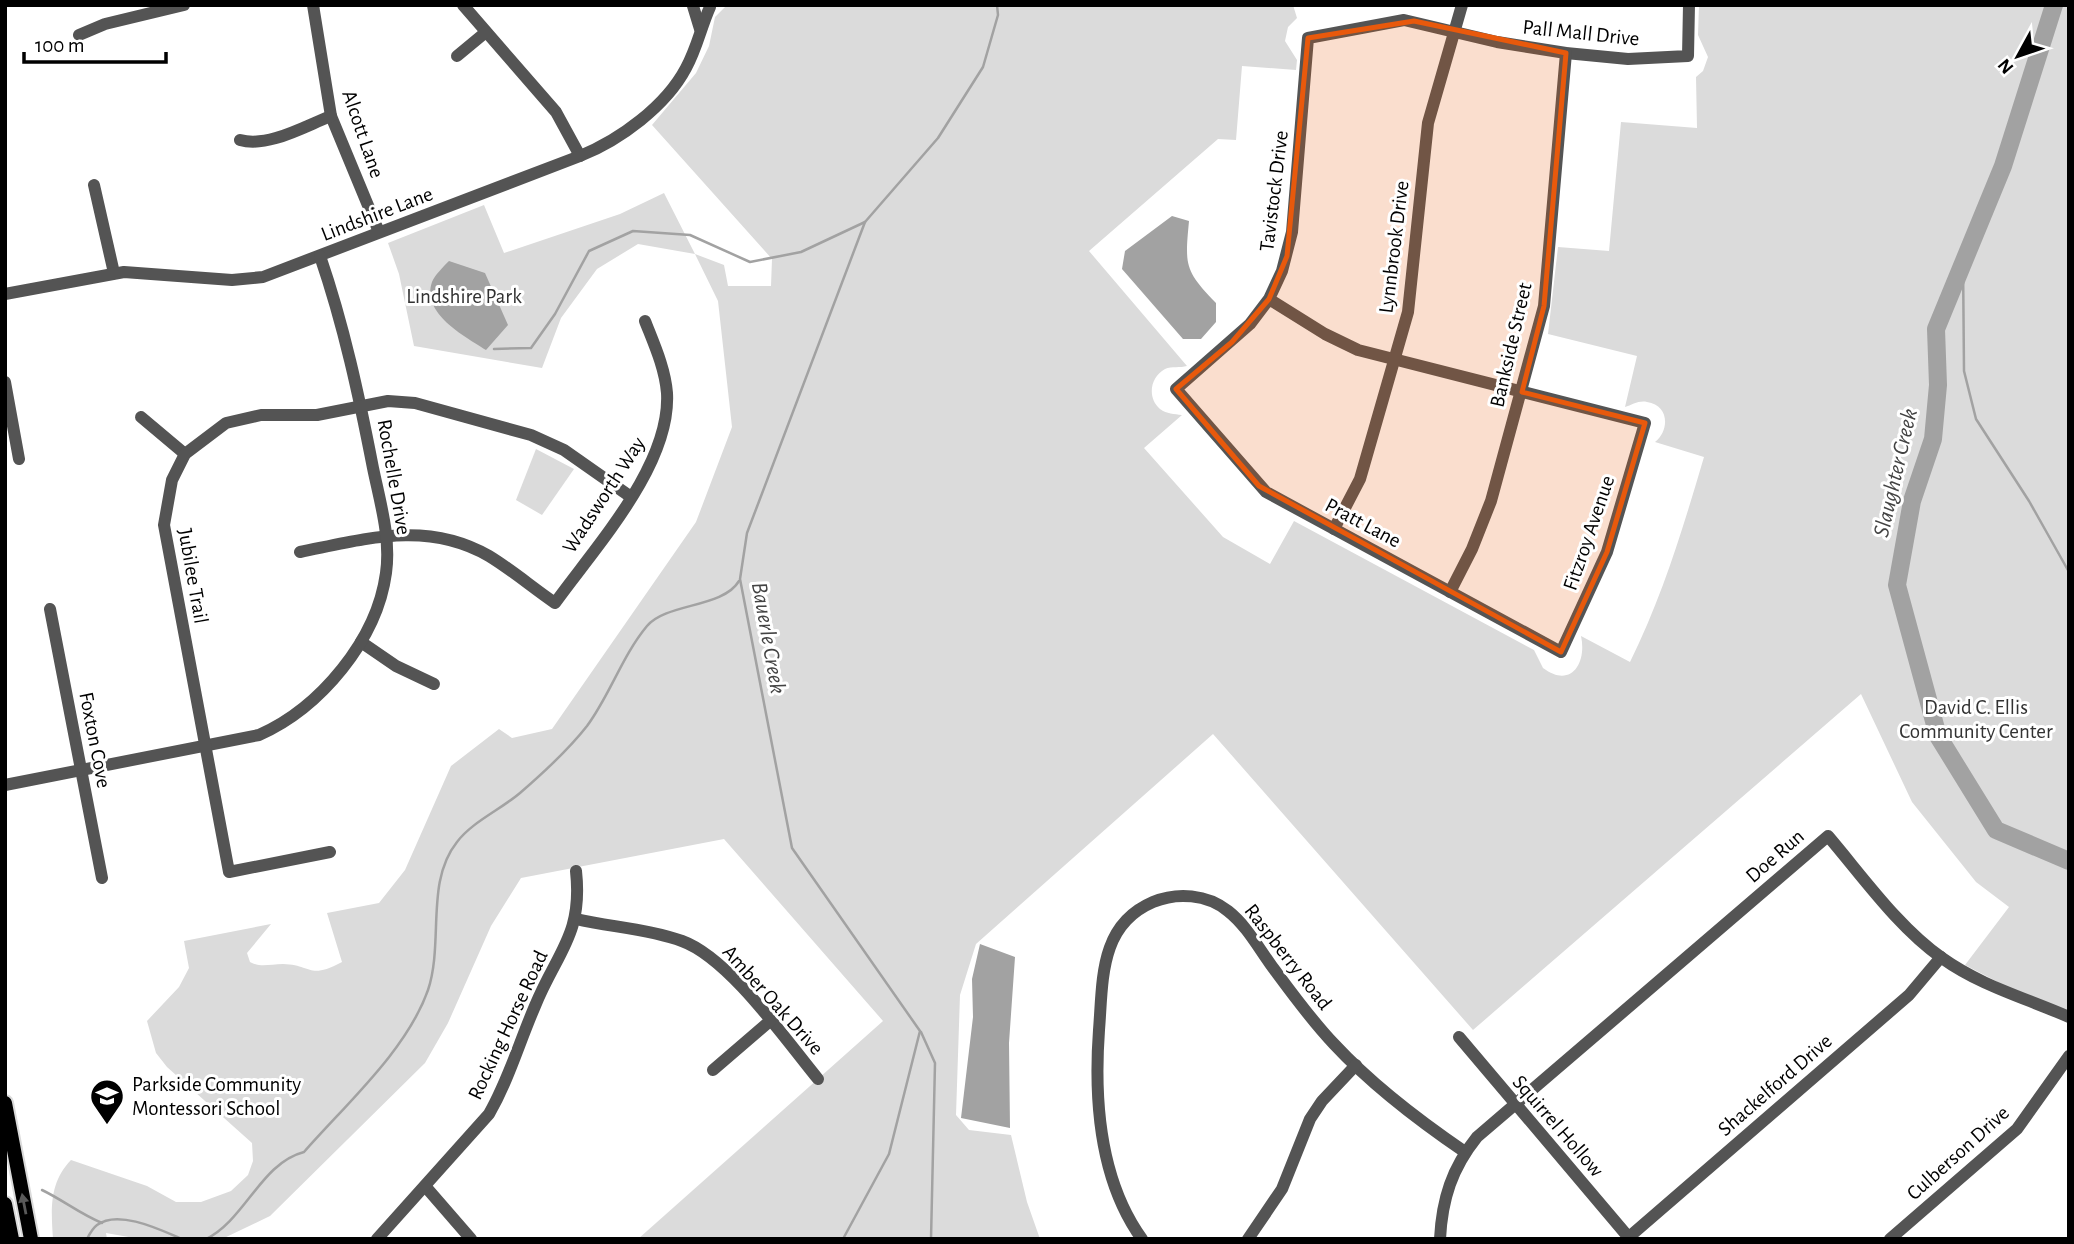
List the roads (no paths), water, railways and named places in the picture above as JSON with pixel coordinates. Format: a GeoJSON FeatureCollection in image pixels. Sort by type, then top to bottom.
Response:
{"type":"FeatureCollection","features":[{"type":"Feature","properties":{"kind":"main road"},"geometry":{"type":"LineString","coordinates":[[5,1103],[31,1239]]}},
{"type":"Feature","properties":{"kind":"main road"},"geometry":{"type":"LineString","coordinates":[[5,1205],[12,1239]]}},
{"type":"Feature","properties":{"kind":"street"},"geometry":{"type":"LineString","coordinates":[[79,35],[105,24],[184,5]]}},
{"type":"Feature","properties":{"kind":"street","name":"Alcott Lane"},"geometry":{"type":"LineString","coordinates":[[313,5],[331,116],[379,232]]}},
{"type":"Feature","properties":{"kind":"street"},"geometry":{"type":"LineString","coordinates":[[463,5],[556,111],[580,156]]}},
{"type":"Feature","properties":{"kind":"street","name":"Lynnbrook Drive"},"geometry":{"type":"LineString","coordinates":[[1334,529],[1360,479],[1411,297],[1428,123],[1462,5]]}},
{"type":"Feature","properties":{"kind":"street","name":"Pall Mall Drive"},"geometry":{"type":"LineString","coordinates":[[1308,38],[1394,20],[1414,21],[1453,32],[1566,53],[1628,59],[1688,56],[1689,5]]}},
{"type":"Feature","properties":{"kind":"street","name":"Lindshire Lane"},"geometry":{"type":"LineString","coordinates":[[5,293],[114,273],[249,279],[278,272],[580,156],[623,133],[667,94],[688,65],[701,33],[711,6],[692,6],[701,33]]}},
{"type":"Feature","properties":{"kind":"street"},"geometry":{"type":"LineString","coordinates":[[457,56],[486,32]]}},
{"type":"Feature","properties":{"kind":"street","name":"Tavistock Drive"},"geometry":{"type":"LineString","coordinates":[[1176,389],[1241,334],[1269,299],[1287,257],[1292,232],[1308,38]]}},
{"type":"Feature","properties":{"kind":"street","name":"Bankside Street"},"geometry":{"type":"LineString","coordinates":[[1450,592],[1485,518],[1544,306],[1566,53]]}},
{"type":"Feature","properties":{"kind":"street"},"geometry":{"type":"LineString","coordinates":[[240,140],[266,140],[331,116]]}},
{"type":"Feature","properties":{"kind":"street"},"geometry":{"type":"LineString","coordinates":[[94,185],[114,273]]}},
{"type":"Feature","properties":{"kind":"street","name":"Rochelle Drive"},"geometry":{"type":"LineString","coordinates":[[5,785],[260,735],[293,717],[327,684],[361,642],[384,587],[387,534],[345,332],[320,256]]}},
{"type":"Feature","properties":{"kind":"street"},"geometry":{"type":"LineString","coordinates":[[1269,299],[1349,346],[1522,392]]}},
{"type":"Feature","properties":{"kind":"street","name":"Wadsworth Way"},"geometry":{"type":"LineString","coordinates":[[387,534],[435,536],[468,546],[489,557],[555,603],[631,497],[650,468],[662,440],[666,416],[664,372],[645,321]]}},
{"type":"Feature","properties":{"kind":"street"},"geometry":{"type":"LineString","coordinates":[[5,382],[19,459]]}},
{"type":"Feature","properties":{"kind":"street","name":"Pratt Lane"},"geometry":{"type":"LineString","coordinates":[[1176,389],[1259,486],[1561,652]]}},
{"type":"Feature","properties":{"kind":"street","name":"Fitzroy Avenue"},"geometry":{"type":"LineString","coordinates":[[1522,392],[1645,423],[1608,552],[1561,652]]}},
{"type":"Feature","properties":{"kind":"street","name":"Jubilee Trail"},"geometry":{"type":"LineString","coordinates":[[330,852],[229,872],[164,524],[169,489],[185,454],[212,432],[241,419],[261,415],[317,415],[403,401],[531,435],[564,450],[631,497]]}},
{"type":"Feature","properties":{"kind":"street"},"geometry":{"type":"LineString","coordinates":[[141,416],[185,454]]}},
{"type":"Feature","properties":{"kind":"street"},"geometry":{"type":"LineString","coordinates":[[300,552],[387,534]]}},
{"type":"Feature","properties":{"kind":"street","name":"Foxton Cove"},"geometry":{"type":"LineString","coordinates":[[50,609],[102,878]]}},
{"type":"Feature","properties":{"kind":"street"},"geometry":{"type":"LineString","coordinates":[[361,642],[396,666],[434,684]]}},
{"type":"Feature","properties":{"kind":"street","name":"Doe Run"},"geometry":{"type":"LineString","coordinates":[[1515,1106],[1828,836],[1914,934],[1941,957],[1994,988],[2069,1017]]}},
{"type":"Feature","properties":{"kind":"street","name":"Rocking Horse Road"},"geometry":{"type":"LineString","coordinates":[[377,1239],[489,1114],[501,1093],[533,1010],[560,959],[576,919],[576,871]]}},
{"type":"Feature","properties":{"kind":"street","name":"Raspberry Road"},"geometry":{"type":"LineString","coordinates":[[1142,1239],[1120,1203],[1109,1176],[1098,1046],[1104,968],[1111,939],[1120,924],[1137,909],[1168,896],[1194,897],[1228,911],[1244,928],[1314,1022],[1356,1065],[1418,1120],[1465,1152]]}},
{"type":"Feature","properties":{"kind":"street","name":"Amber Oak Drive"},"geometry":{"type":"LineString","coordinates":[[576,919],[680,940],[695,947],[724,969],[818,1079]]}},
{"type":"Feature","properties":{"kind":"street","name":"Shackelford Drive"},"geometry":{"type":"LineString","coordinates":[[1629,1238],[1909,995],[1941,957]]}},
{"type":"Feature","properties":{"kind":"street"},"geometry":{"type":"LineString","coordinates":[[713,1070],[770,1021]]}},
{"type":"Feature","properties":{"kind":"street","name":"Squirrel Hollow"},"geometry":{"type":"LineString","coordinates":[[1459,1037],[1629,1238]]}},
{"type":"Feature","properties":{"kind":"street","name":"Culberson Drive"},"geometry":{"type":"LineString","coordinates":[[1890,1239],[2017,1129],[2069,1056]]}},
{"type":"Feature","properties":{"kind":"street"},"geometry":{"type":"LineString","coordinates":[[1248,1239],[1282,1189],[1310,1119],[1322,1101],[1356,1065]]}},
{"type":"Feature","properties":{"kind":"street"},"geometry":{"type":"LineString","coordinates":[[1440,1239],[1447,1188],[1465,1152],[1515,1106]]}},
{"type":"Feature","properties":{"kind":"street"},"geometry":{"type":"LineString","coordinates":[[425,1186],[471,1239]]}},
{"type":"Feature","properties":{"kind":"waterway","name":"Bauerle Creek"},"geometry":{"type":"LineString","coordinates":[[843,1239],[889,1154],[920,1031],[792,848],[740,579],[747,533],[865,222],[938,138],[983,67],[998,15],[997,5]]}},
{"type":"Feature","properties":{"kind":"waterway","name":"Slaughter Creek"},"geometry":{"type":"LineString","coordinates":[[2054,5],[2003,166],[1936,329],[1938,385],[1933,439],[1912,501],[1897,585],[1938,736],[1996,830],[2069,861]]}},
{"type":"Feature","properties":{"kind":"waterway"},"geometry":{"type":"LineString","coordinates":[[494,349],[531,348],[555,314],[589,251],[633,231],[690,235],[750,262],[801,252],[865,222]]}},
{"type":"Feature","properties":{"kind":"waterway"},"geometry":{"type":"LineString","coordinates":[[1963,259],[1964,371],[1976,419],[2029,501],[2069,572]]}},
{"type":"Feature","properties":{"kind":"waterway"},"geometry":{"type":"LineString","coordinates":[[206,1239],[232,1219],[276,1168],[289,1158],[304,1152],[374,1076],[406,1034],[428,990],[433,972],[441,875],[457,842],[470,828],[520,793],[580,735],[647,626],[667,613],[721,596],[739,581]]}},
{"type":"Feature","properties":{"kind":"waterway"},"geometry":{"type":"LineString","coordinates":[[921,1032],[935,1063],[931,1239]]}},
{"type":"Feature","properties":{"kind":"waterway"},"geometry":{"type":"LineString","coordinates":[[42,1190],[102,1223]]}},
{"type":"Feature","properties":{"kind":"waterway"},"geometry":{"type":"LineString","coordinates":[[87,1239],[97,1225],[116,1219],[140,1223],[182,1239]]}},
{"type":"Feature","properties":{"kind":"place","name":"Parkside Community Montessori School"},"geometry":{"type":"Point","coordinates":[107,1126]}},
{"type":"Feature","properties":{"kind":"park label","name":"Lindshire Park"},"geometry":{"type":"Point","coordinates":[464,296]}},
{"type":"Feature","properties":{"kind":"park label","name":"David C. Ellis Community Center"},"geometry":{"type":"Point","coordinates":[1976,719]}}]}
